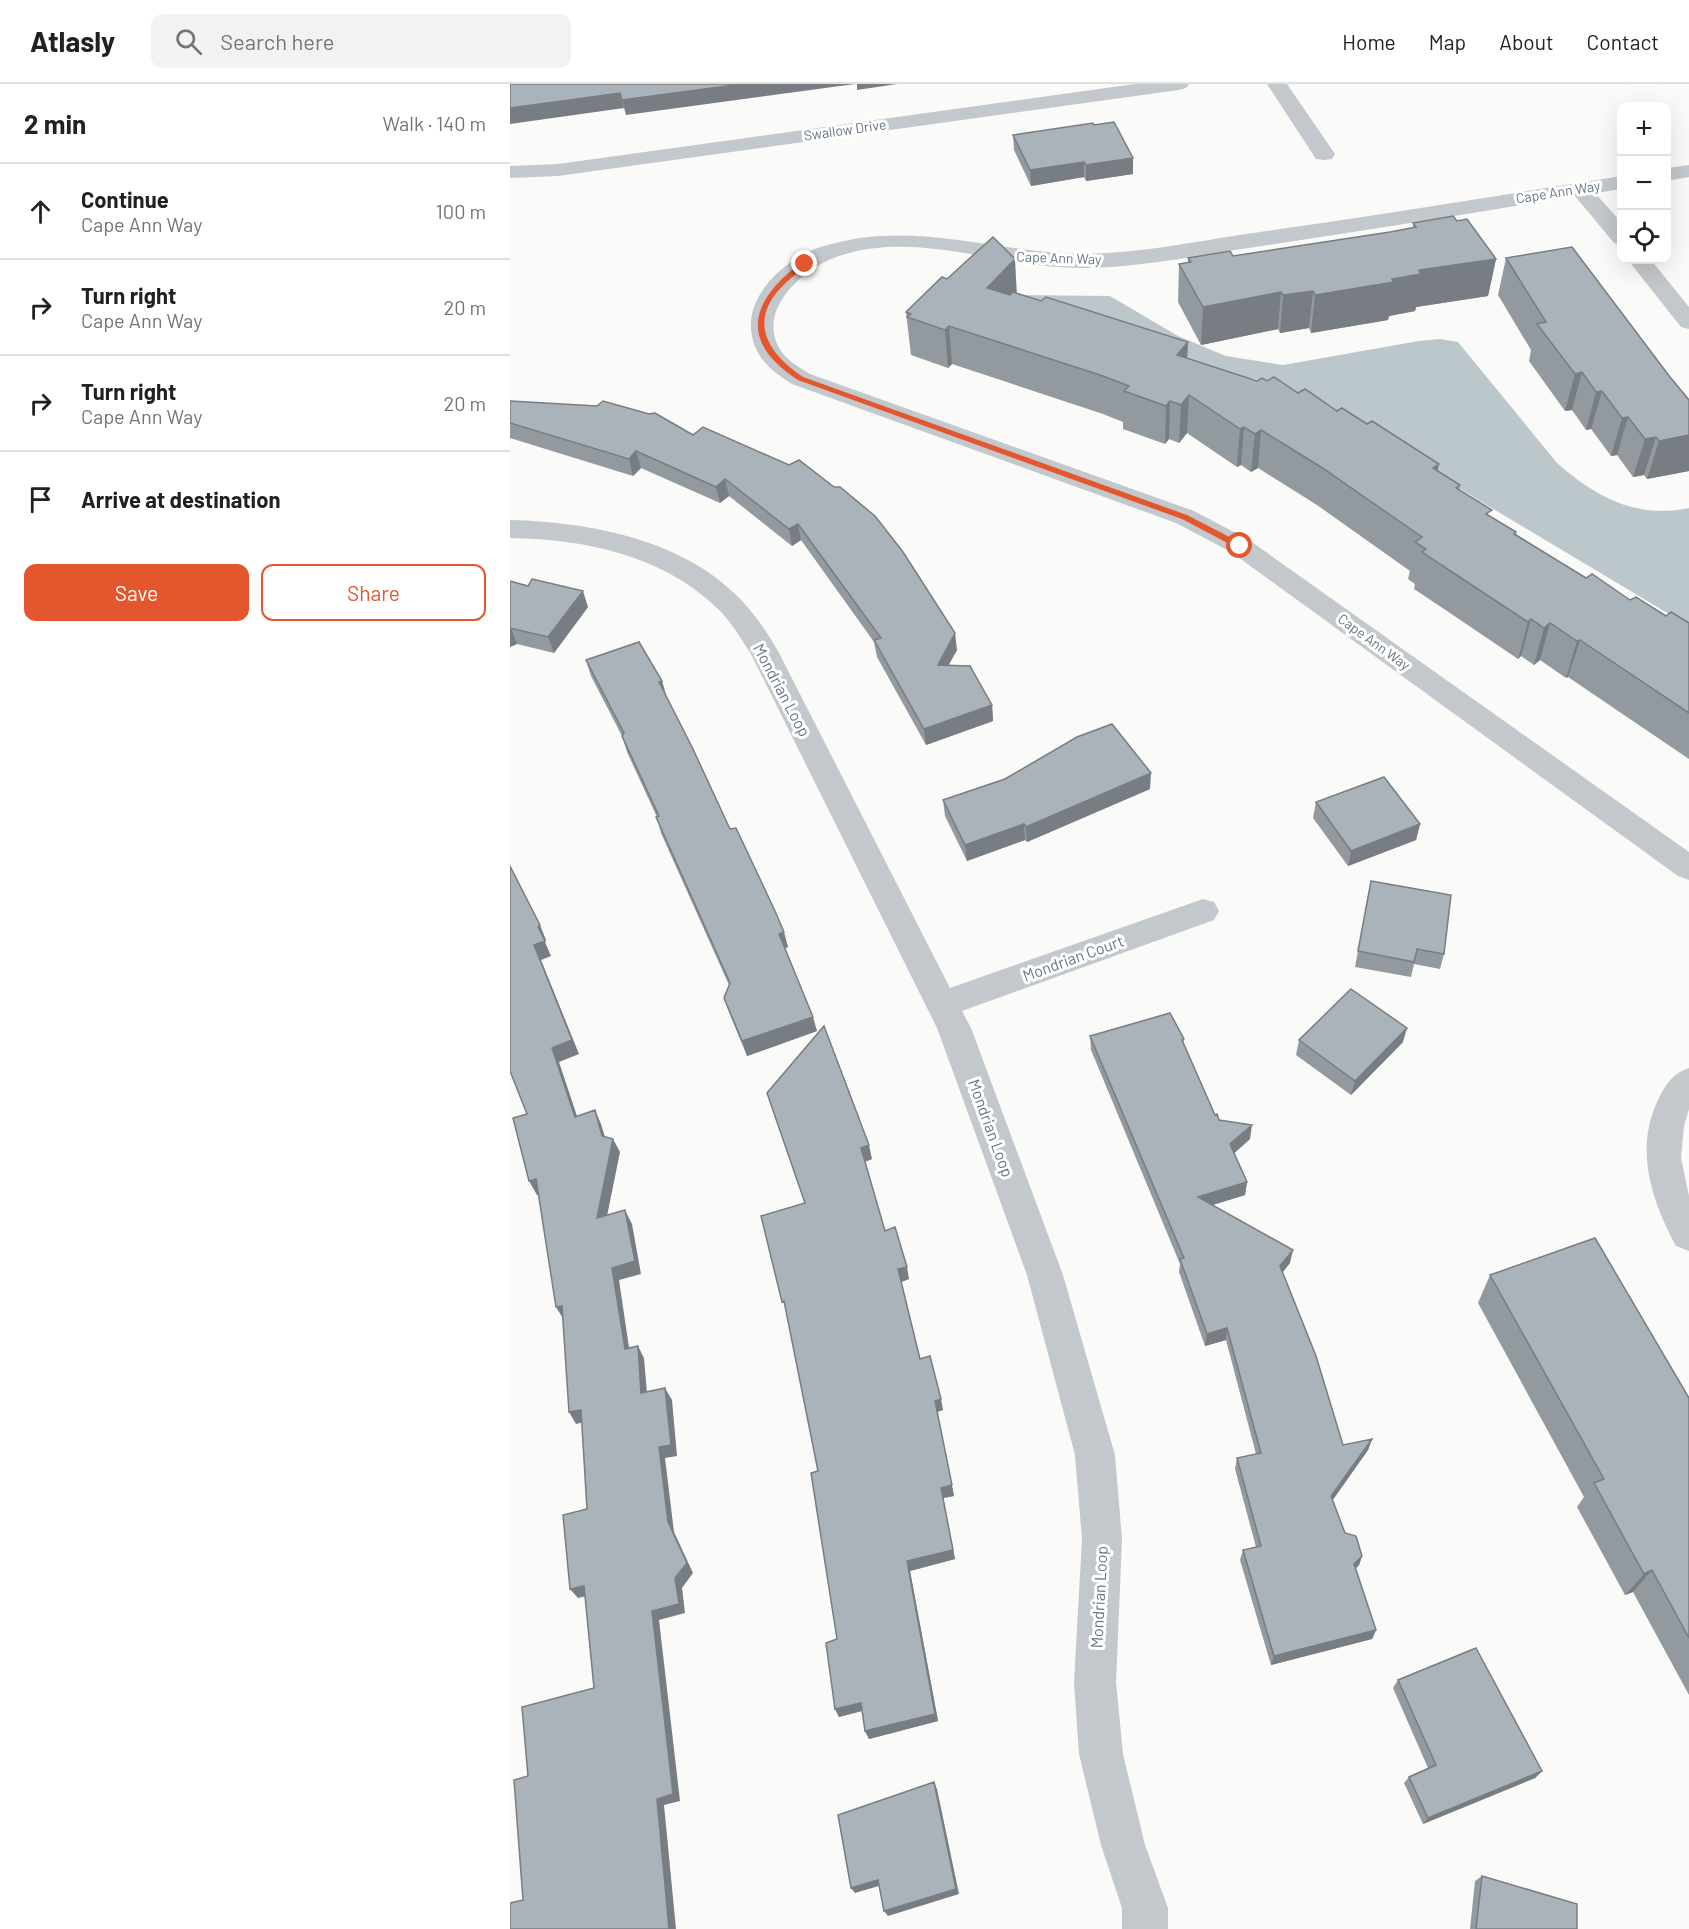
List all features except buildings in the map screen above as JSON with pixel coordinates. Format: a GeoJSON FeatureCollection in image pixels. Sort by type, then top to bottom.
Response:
{"type":"FeatureCollection","features":[{"type":"Feature","properties":{"kind":"street","name":"Swallow Drive"},"geometry":{"type":"LineString","coordinates":[[510,172],[558,170],[1179,84]]}},
{"type":"Feature","properties":{"kind":"street"},"geometry":{"type":"LineString","coordinates":[[1277,84],[1324,154]]}},
{"type":"Feature","properties":{"kind":"street","name":"Cape Ann Way"},"geometry":{"type":"LineString","coordinates":[[1617,183],[1117,260],[1042,260],[927,240],[897,239],[862,242],[828,252],[789,275],[771,295],[762,314],[761,332],[771,354],[783,367],[801,378],[1185,517],[1240,546],[1689,868]]}},
{"type":"Feature","properties":{"kind":"street"},"geometry":{"type":"LineString","coordinates":[[1580,189],[1617,232]]}},
{"type":"Feature","properties":{"kind":"street"},"geometry":{"type":"LineString","coordinates":[[1642,264],[1689,322]]}},
{"type":"Feature","properties":{"kind":"street","name":"Mondrian Loop"},"geometry":{"type":"LineString","coordinates":[[510,529],[580,534],[626,545],[669,561],[705,583],[730,604],[764,651],[954,1028],[1045,1275],[1095,1455],[1102,1539],[1095,1682],[1101,1754],[1123,1845],[1146,1908],[1145,1929]]}},
{"type":"Feature","properties":{"kind":"street","name":"Mondrian Court"},"geometry":{"type":"LineString","coordinates":[[942,1005],[1203,911]]}},
{"type":"Feature","properties":{"kind":"street"},"geometry":{"type":"LineString","coordinates":[[1689,1082],[1672,1107],[1664,1135],[1664,1173],[1676,1213],[1689,1235]]}},
{"type":"Feature","properties":{"kind":"shaded area"},"geometry":{"type":"Polygon","coordinates":[[[1015,295],[1110,296],[1178,336],[1226,356],[1283,365],[1419,341],[1440,339],[1458,342],[1557,463],[1587,486],[1634,508],[1670,511],[1689,508],[1689,626],[1328,410],[1282,385],[1208,369],[1015,295]]]}},
{"type":"Feature","properties":{"kind":"route"},"geometry":{"type":"LineString","coordinates":[[805,264],[789,275],[771,295],[762,314],[761,332],[771,354],[783,367],[801,378],[1185,517],[1240,546]]}}]}
